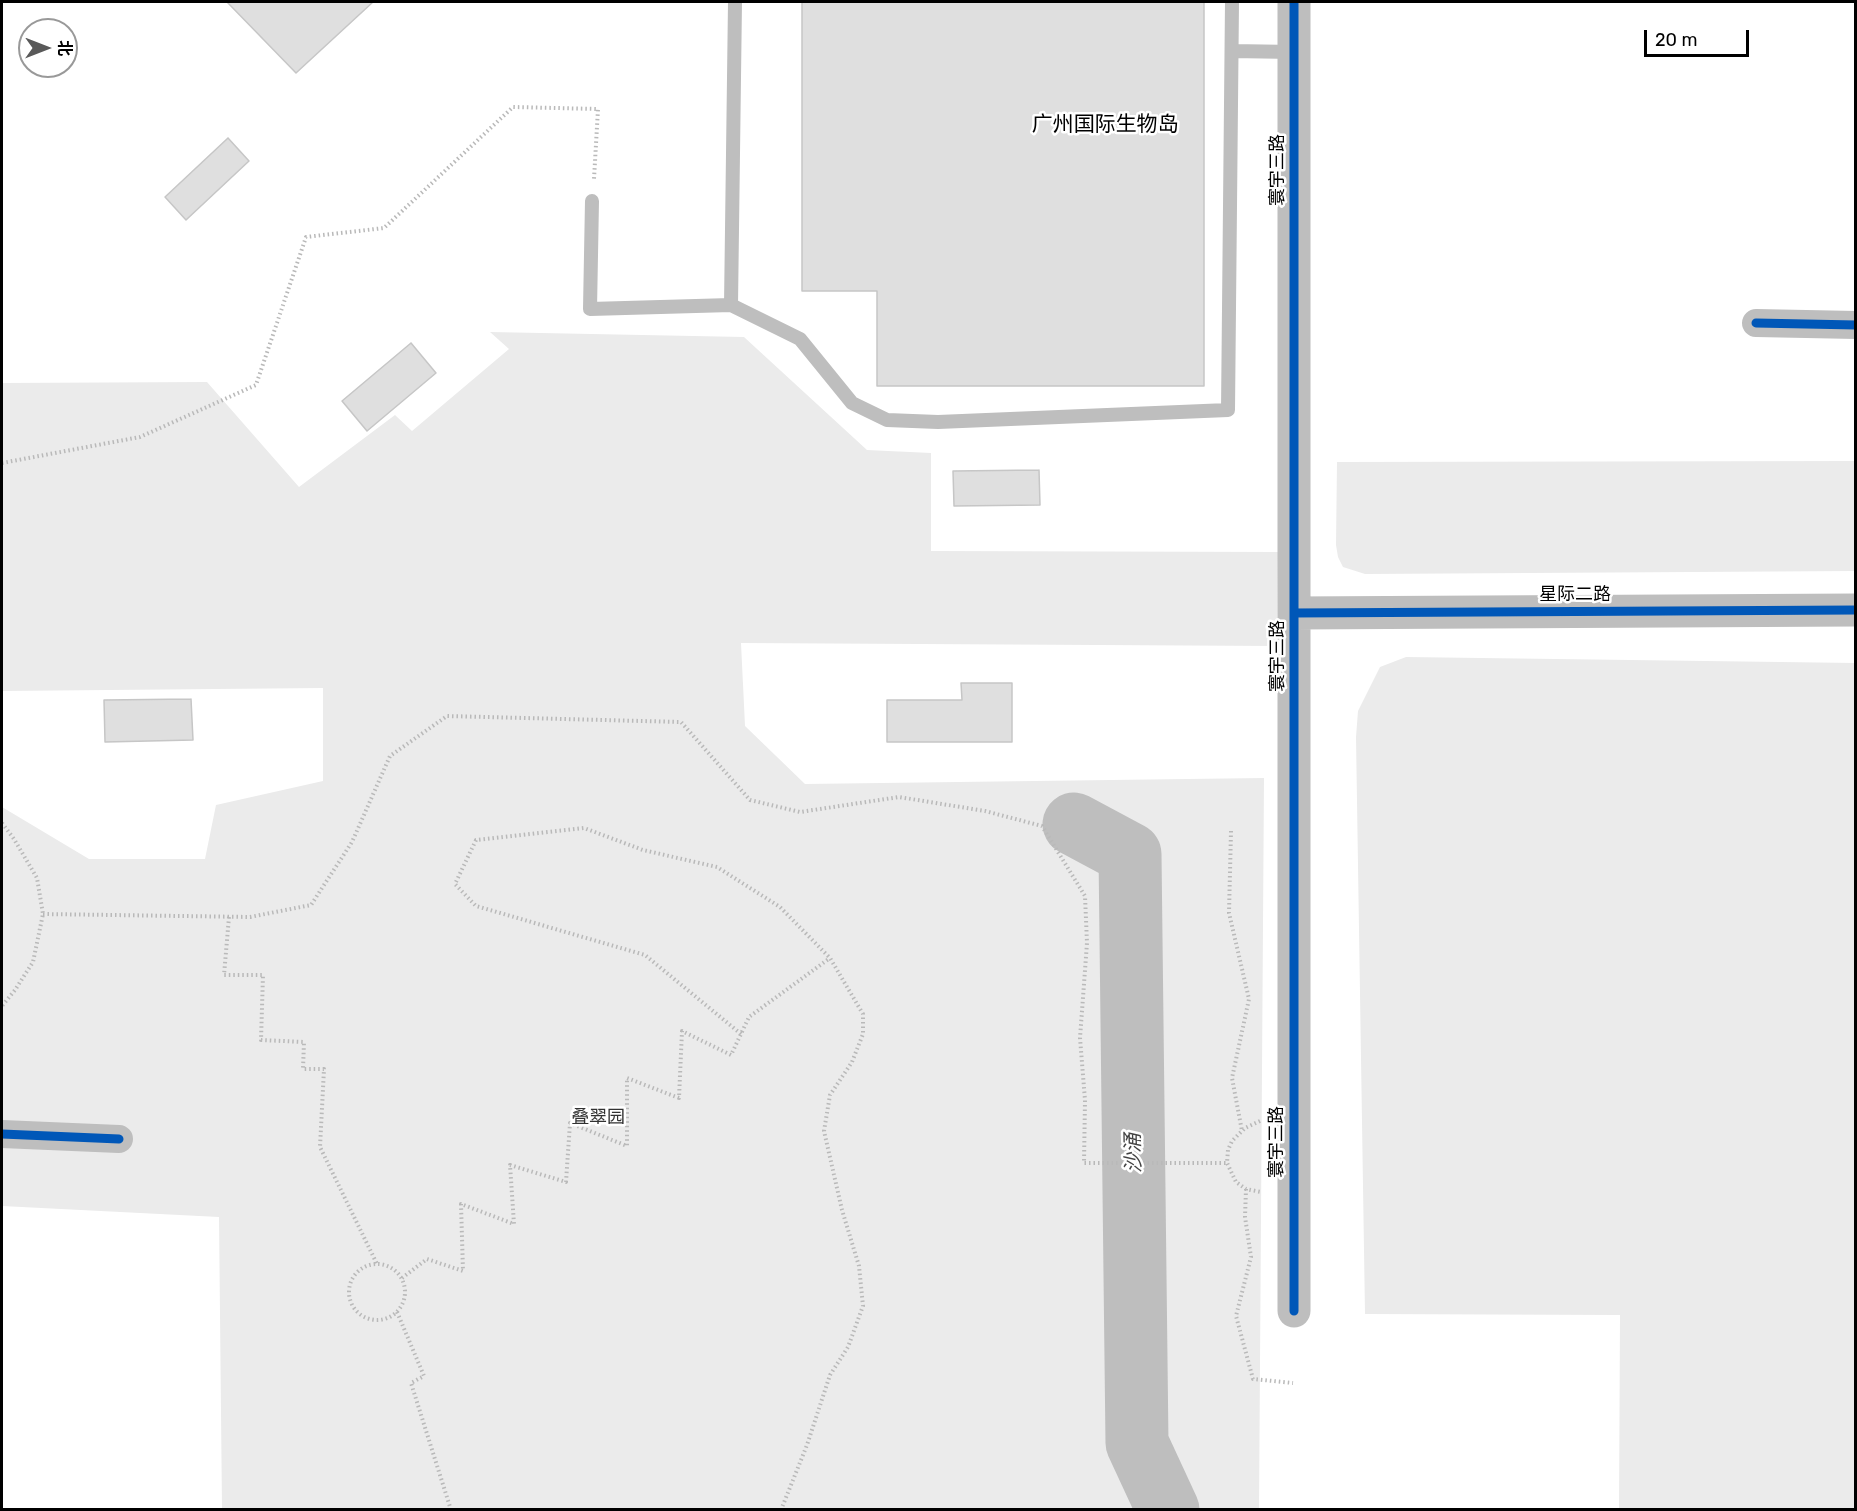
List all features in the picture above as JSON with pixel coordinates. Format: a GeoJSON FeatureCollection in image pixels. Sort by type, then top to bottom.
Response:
{"type":"FeatureCollection","features":[{"type":"Feature","properties":{"kind":"street","name":"寰宇三路"},"geometry":{"type":"LineString","coordinates":[[1294,2],[1294,1311]]}},
{"type":"Feature","properties":{"kind":"street"},"geometry":{"type":"LineString","coordinates":[[1756,323],[1856,325]]}},
{"type":"Feature","properties":{"kind":"street","name":"星际二路"},"geometry":{"type":"LineString","coordinates":[[1294,613],[1856,609]]}},
{"type":"Feature","properties":{"kind":"street"},"geometry":{"type":"LineString","coordinates":[[2,1134],[118,1138]]}},
{"type":"Feature","properties":{"kind":"lane"},"geometry":{"type":"LineString","coordinates":[[730,305],[735,2]]}},
{"type":"Feature","properties":{"kind":"lane"},"geometry":{"type":"LineString","coordinates":[[592,201],[590,309],[730,305],[800,339],[852,404],[887,420],[938,422],[1228,410],[1232,2]]}},
{"type":"Feature","properties":{"kind":"lane"},"geometry":{"type":"LineString","coordinates":[[1232,51],[1294,52]]}},
{"type":"Feature","properties":{"kind":"path"},"geometry":{"type":"LineString","coordinates":[[2,463],[140,437],[255,385],[306,237],[384,228],[513,107],[598,109],[592,201]]}},
{"type":"Feature","properties":{"kind":"path"},"geometry":{"type":"LineString","coordinates":[[43,914],[250,917],[311,905],[352,842],[390,756],[447,716],[681,722],[750,800],[800,812],[899,797],[985,811],[1042,826],[1086,896],[1087,943],[1080,1038],[1086,1100],[1084,1163],[1227,1163]]}},
{"type":"Feature","properties":{"kind":"path"},"geometry":{"type":"LineString","coordinates":[[2,823],[37,878],[43,914],[33,962],[2,1006]]}},
{"type":"Feature","properties":{"kind":"path"},"geometry":{"type":"LineString","coordinates":[[741,1034],[645,955],[476,906],[455,884],[476,840],[584,828],[642,850],[717,867],[780,907],[830,958],[863,1014],[863,1034],[852,1062],[830,1095],[824,1131],[842,1210],[859,1266],[863,1306],[848,1347],[830,1375],[807,1445],[781,1509]]}},
{"type":"Feature","properties":{"kind":"path"},"geometry":{"type":"LineString","coordinates":[[1231,831],[1229,913],[1249,999],[1232,1078],[1242,1131]]}},
{"type":"Feature","properties":{"kind":"path"},"geometry":{"type":"LineString","coordinates":[[229,917],[224,975],[263,975],[261,1040],[304,1042],[303,1070],[324,1070],[320,1147],[377,1264]]}},
{"type":"Feature","properties":{"kind":"path"},"geometry":{"type":"LineString","coordinates":[[402,1278],[428,1259],[463,1271],[461,1204],[514,1224],[510,1165],[566,1182],[570,1123],[627,1146],[627,1078],[679,1098],[682,1031],[731,1055],[749,1017],[830,958]]}},
{"type":"Feature","properties":{"kind":"path"},"geometry":{"type":"LineString","coordinates":[[1294,1116],[1263,1120],[1245,1128],[1232,1141],[1228,1150],[1227,1163],[1236,1182],[1246,1189],[1294,1195]]}},
{"type":"Feature","properties":{"kind":"path"},"geometry":{"type":"LineString","coordinates":[[1246,1189],[1245,1217],[1251,1257],[1236,1316],[1253,1379],[1293,1383]]}},
{"type":"Feature","properties":{"kind":"path"},"geometry":{"type":"LineString","coordinates":[[371,1264],[388,1266],[402,1278],[405,1297],[397,1312],[387,1319],[368,1319],[360,1314],[350,1299],[351,1281],[356,1274],[371,1264]]}},
{"type":"Feature","properties":{"kind":"path"},"geometry":{"type":"LineString","coordinates":[[397,1312],[424,1376],[411,1383],[452,1509]]}},
{"type":"Feature","properties":{"kind":"green space","name":"叠翠园"},"geometry":{"type":"Polygon","coordinates":[[[490,332],[744,337],[867,450],[931,453],[931,551],[1278,552],[1277,646],[741,643],[745,726],[805,784],[1264,778],[1259,1509],[222,1509],[219,1217],[2,1206],[2,807],[89,859],[205,859],[216,805],[323,781],[323,688],[2,691],[2,383],[207,382],[299,487],[395,415],[412,431],[509,349],[490,332]]]}},
{"type":"Feature","properties":{"kind":"green space"},"geometry":{"type":"Polygon","coordinates":[[[1855,461],[1855,571],[1365,574],[1343,567],[1338,557],[1336,545],[1337,462],[1855,461]]]}},
{"type":"Feature","properties":{"kind":"green space"},"geometry":{"type":"Polygon","coordinates":[[[1406,657],[1855,663],[1855,1509],[1619,1509],[1620,1315],[1365,1314],[1356,737],[1358,711],[1380,667],[1406,657]]]}},
{"type":"Feature","properties":{"kind":"building"},"geometry":{"type":"Polygon","coordinates":[[[227,2],[373,2],[296,73],[227,2]]]}},
{"type":"Feature","properties":{"kind":"building"},"geometry":{"type":"Polygon","coordinates":[[[802,2],[1204,2],[1204,386],[877,386],[877,291],[802,291],[802,2]]]}},
{"type":"Feature","properties":{"kind":"building"},"geometry":{"type":"Polygon","coordinates":[[[228,138],[249,161],[186,220],[165,197],[228,138]]]}},
{"type":"Feature","properties":{"kind":"building"},"geometry":{"type":"Polygon","coordinates":[[[411,343],[436,373],[367,431],[342,401],[411,343]]]}},
{"type":"Feature","properties":{"kind":"building"},"geometry":{"type":"Polygon","coordinates":[[[1039,470],[1040,505],[954,506],[953,471],[1039,470]]]}},
{"type":"Feature","properties":{"kind":"building"},"geometry":{"type":"Polygon","coordinates":[[[961,683],[1012,683],[1012,742],[887,742],[887,700],[962,700],[961,683]]]}},
{"type":"Feature","properties":{"kind":"building"},"geometry":{"type":"Polygon","coordinates":[[[191,699],[193,740],[105,742],[104,700],[191,699]]]}},
{"type":"Feature","properties":{"kind":"waterway","name":"沙涌"},"geometry":{"type":"LineString","coordinates":[[1074,824],[1130,854],[1137,1443],[1168,1510]]}},
{"type":"Feature","properties":{"kind":"cycle path"},"geometry":{"type":"LineString","coordinates":[[1294,2],[1294,1311]]}},
{"type":"Feature","properties":{"kind":"cycle path"},"geometry":{"type":"LineString","coordinates":[[1756,323],[1856,325]]}},
{"type":"Feature","properties":{"kind":"cycle path"},"geometry":{"type":"LineString","coordinates":[[1294,613],[1856,610]]}},
{"type":"Feature","properties":{"kind":"cycle path"},"geometry":{"type":"LineString","coordinates":[[2,1134],[119,1139]]}},
{"type":"Feature","properties":{"kind":"district","name":"广州国际生物岛"},"geometry":{"type":"Point","coordinates":[1105,125]}}]}
